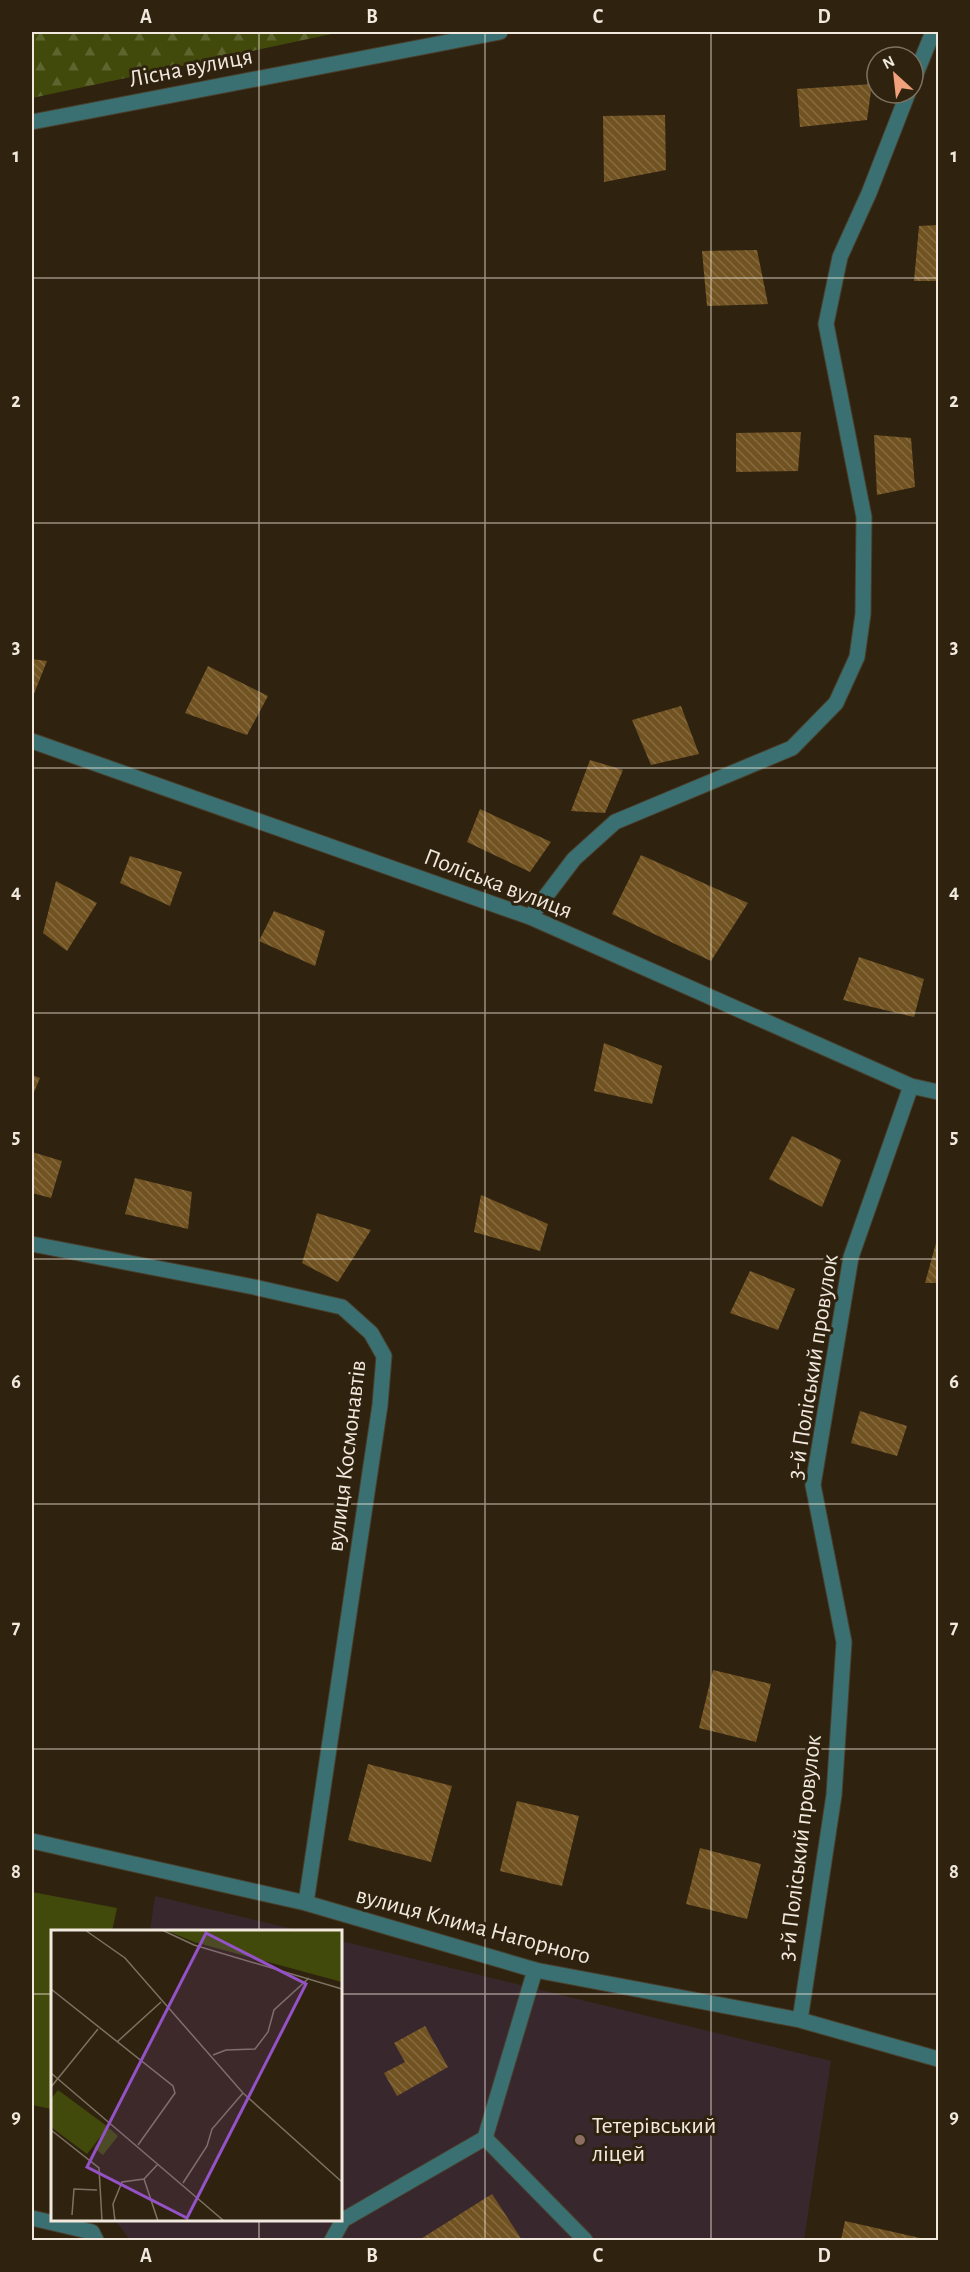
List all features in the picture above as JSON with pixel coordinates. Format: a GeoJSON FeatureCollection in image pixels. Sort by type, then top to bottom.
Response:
{"type":"FeatureCollection","features":[{"type":"Feature","properties":{"kind":"street","name":"Лісна вулиця"},"geometry":{"type":"LineString","coordinates":[[32,122],[501,32]]}},
{"type":"Feature","properties":{"kind":"street"},"geometry":{"type":"LineString","coordinates":[[925,52],[933,32]]}},
{"type":"Feature","properties":{"kind":"street"},"geometry":{"type":"LineString","coordinates":[[530,917],[574,859],[615,822],[792,748],[837,703],[857,657],[863,614],[864,517],[826,324],[840,257],[869,193],[903,105]]}},
{"type":"Feature","properties":{"kind":"street","name":"Поліська вулиця"},"geometry":{"type":"LineString","coordinates":[[32,741],[530,917],[911,1086],[939,1092]]}},
{"type":"Feature","properties":{"kind":"street","name":"3-й Поліський провулок"},"geometry":{"type":"LineString","coordinates":[[800,2020],[834,1796],[844,1642],[813,1485],[851,1257],[911,1086]]}},
{"type":"Feature","properties":{"kind":"street","name":"вулиця Космонавтів"},"geometry":{"type":"LineString","coordinates":[[32,1244],[254,1287],[342,1307],[371,1333],[384,1356],[380,1405],[306,1903]]}},
{"type":"Feature","properties":{"kind":"street","name":"вулиця Клима Нагорного"},"geometry":{"type":"LineString","coordinates":[[32,1841],[306,1903],[534,1970],[800,2020],[939,2058]]}},
{"type":"Feature","properties":{"kind":"street"},"geometry":{"type":"LineString","coordinates":[[332,2241],[343,2220],[485,2138],[534,1970]]}},
{"type":"Feature","properties":{"kind":"street"},"geometry":{"type":"LineString","coordinates":[[485,2138],[585,2241]]}},
{"type":"Feature","properties":{"kind":"street"},"geometry":{"type":"LineString","coordinates":[[32,2218],[92,2232],[96,2241]]}},
{"type":"Feature","properties":{"kind":"shaded area"},"geometry":{"type":"Polygon","coordinates":[[[155,1896],[297,1930],[150,1930],[155,1896]]]}},
{"type":"Feature","properties":{"kind":"shaded area","name":"Тетерівський ліцей"},"geometry":{"type":"Polygon","coordinates":[[[342,1941],[831,2061],[804,2240],[130,2240],[116,2221],[342,2221],[342,1941]]]}},
{"type":"Feature","properties":{"kind":"green space"},"geometry":{"type":"Polygon","coordinates":[[[32,32],[341,32],[32,98],[32,32]]]}},
{"type":"Feature","properties":{"kind":"green space"},"geometry":{"type":"Polygon","coordinates":[[[32,1892],[117,1908],[112,1930],[51,1930],[51,2109],[32,2105],[32,1892]]]}},
{"type":"Feature","properties":{"kind":"building"},"geometry":{"type":"Polygon","coordinates":[[[865,84],[865,105],[869,105],[867,120],[800,127],[797,89],[865,84]]]}},
{"type":"Feature","properties":{"kind":"building"},"geometry":{"type":"Polygon","coordinates":[[[665,115],[666,170],[604,182],[603,116],[665,115]]]}},
{"type":"Feature","properties":{"kind":"building"},"geometry":{"type":"Polygon","coordinates":[[[938,225],[938,281],[914,281],[919,226],[938,225]]]}},
{"type":"Feature","properties":{"kind":"building"},"geometry":{"type":"Polygon","coordinates":[[[757,250],[768,304],[707,306],[702,251],[757,250]]]}},
{"type":"Feature","properties":{"kind":"building"},"geometry":{"type":"Polygon","coordinates":[[[801,432],[798,471],[736,472],[736,433],[801,432]]]}},
{"type":"Feature","properties":{"kind":"building"},"geometry":{"type":"Polygon","coordinates":[[[874,435],[911,438],[915,487],[877,495],[874,435]]]}},
{"type":"Feature","properties":{"kind":"building"},"geometry":{"type":"Polygon","coordinates":[[[32,659],[47,661],[32,699],[32,659]]]}},
{"type":"Feature","properties":{"kind":"building"},"geometry":{"type":"Polygon","coordinates":[[[208,666],[268,696],[247,735],[185,713],[208,666]]]}},
{"type":"Feature","properties":{"kind":"building"},"geometry":{"type":"Polygon","coordinates":[[[681,706],[699,754],[651,765],[632,720],[681,706]]]}},
{"type":"Feature","properties":{"kind":"building"},"geometry":{"type":"Polygon","coordinates":[[[590,760],[623,770],[605,813],[571,811],[590,760]]]}},
{"type":"Feature","properties":{"kind":"building"},"geometry":{"type":"Polygon","coordinates":[[[480,809],[551,842],[530,872],[467,842],[480,809]]]}},
{"type":"Feature","properties":{"kind":"building"},"geometry":{"type":"Polygon","coordinates":[[[641,855],[748,903],[711,961],[612,914],[641,855]]]}},
{"type":"Feature","properties":{"kind":"building"},"geometry":{"type":"Polygon","coordinates":[[[130,856],[182,872],[170,906],[120,883],[130,856]]]}},
{"type":"Feature","properties":{"kind":"building"},"geometry":{"type":"Polygon","coordinates":[[[56,881],[97,903],[67,951],[43,933],[56,881]]]}},
{"type":"Feature","properties":{"kind":"building"},"geometry":{"type":"Polygon","coordinates":[[[274,911],[325,931],[315,966],[259,941],[274,911]]]}},
{"type":"Feature","properties":{"kind":"building"},"geometry":{"type":"Polygon","coordinates":[[[859,957],[924,979],[914,1017],[843,1000],[859,957]]]}},
{"type":"Feature","properties":{"kind":"building"},"geometry":{"type":"Polygon","coordinates":[[[604,1043],[662,1066],[652,1104],[594,1091],[604,1043]]]}},
{"type":"Feature","properties":{"kind":"building"},"geometry":{"type":"Polygon","coordinates":[[[32,1075],[40,1078],[32,1097],[32,1075]]]}},
{"type":"Feature","properties":{"kind":"building"},"geometry":{"type":"Polygon","coordinates":[[[792,1136],[841,1160],[822,1207],[769,1179],[792,1136]]]}},
{"type":"Feature","properties":{"kind":"building"},"geometry":{"type":"Polygon","coordinates":[[[32,1152],[62,1161],[51,1198],[32,1193],[32,1152]]]}},
{"type":"Feature","properties":{"kind":"building"},"geometry":{"type":"Polygon","coordinates":[[[135,1178],[192,1192],[188,1229],[125,1214],[135,1178]]]}},
{"type":"Feature","properties":{"kind":"building"},"geometry":{"type":"Polygon","coordinates":[[[481,1195],[548,1224],[540,1251],[474,1232],[481,1195]]]}},
{"type":"Feature","properties":{"kind":"building"},"geometry":{"type":"Polygon","coordinates":[[[317,1213],[371,1230],[338,1282],[302,1263],[317,1213]]]}},
{"type":"Feature","properties":{"kind":"building"},"geometry":{"type":"Polygon","coordinates":[[[938,1236],[938,1283],[925,1283],[938,1236]]]}},
{"type":"Feature","properties":{"kind":"building"},"geometry":{"type":"Polygon","coordinates":[[[750,1271],[795,1289],[778,1330],[730,1313],[750,1271]]]}},
{"type":"Feature","properties":{"kind":"building"},"geometry":{"type":"Polygon","coordinates":[[[860,1411],[907,1426],[897,1456],[851,1443],[860,1411]]]}},
{"type":"Feature","properties":{"kind":"building"},"geometry":{"type":"Polygon","coordinates":[[[713,1670],[771,1684],[756,1742],[699,1728],[713,1670]]]}},
{"type":"Feature","properties":{"kind":"building"},"geometry":{"type":"Polygon","coordinates":[[[368,1764],[452,1786],[431,1862],[348,1840],[368,1764]]]}},
{"type":"Feature","properties":{"kind":"building"},"geometry":{"type":"Polygon","coordinates":[[[517,1801],[579,1816],[562,1886],[500,1871],[517,1801]]]}},
{"type":"Feature","properties":{"kind":"building"},"geometry":{"type":"Polygon","coordinates":[[[700,1848],[761,1864],[747,1919],[686,1904],[700,1848]]]}},
{"type":"Feature","properties":{"kind":"building"},"geometry":{"type":"Polygon","coordinates":[[[425,2026],[448,2067],[397,2096],[384,2073],[405,2062],[394,2043],[425,2026]]]}},
{"type":"Feature","properties":{"kind":"building"},"geometry":{"type":"Polygon","coordinates":[[[492,2194],[522,2240],[419,2240],[492,2194]]]}},
{"type":"Feature","properties":{"kind":"building"},"geometry":{"type":"Polygon","coordinates":[[[845,2221],[929,2240],[841,2240],[845,2221]]]}},
{"type":"Feature","properties":{"kind":"place","name":"Тетерівський ліцей"},"geometry":{"type":"Point","coordinates":[580,2140]}}]}
